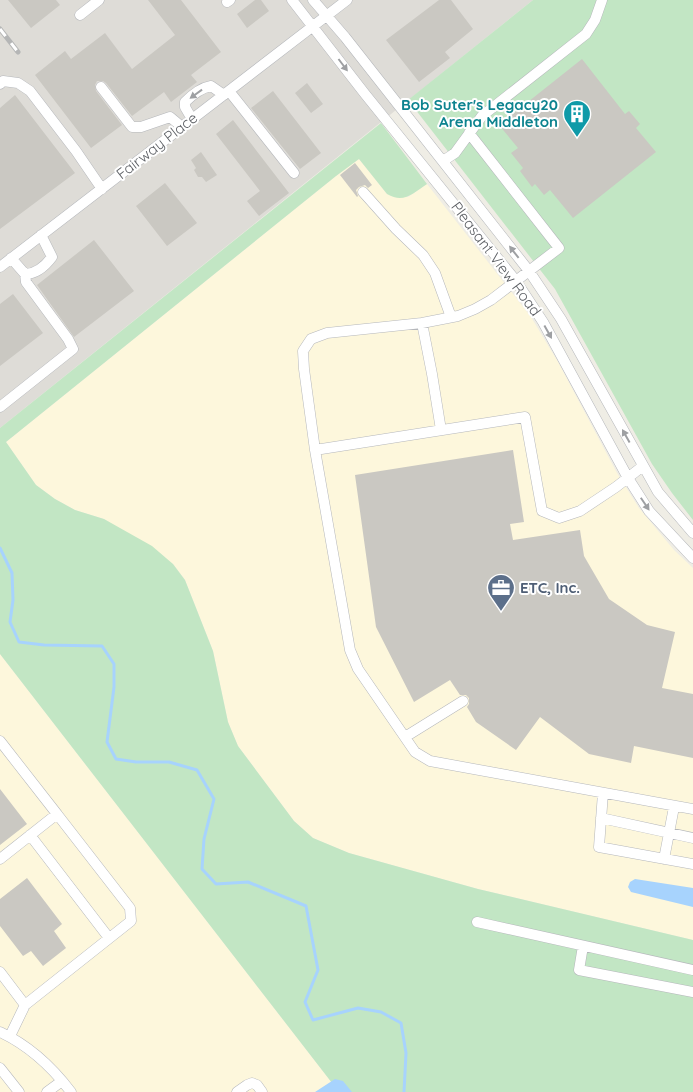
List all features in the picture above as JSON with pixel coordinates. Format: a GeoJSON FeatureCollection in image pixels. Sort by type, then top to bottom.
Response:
{"type":"FeatureCollection","features":[{"type":"Feature","properties":{"kind":"street"},"geometry":{"type":"LineString","coordinates":[[80,15],[99,0]]}},
{"type":"Feature","properties":{"kind":"street","name":"Pleasant View Road"},"geometry":{"type":"LineString","coordinates":[[292,0],[516,282],[543,322],[628,478],[649,511],[693,558]]}},
{"type":"Feature","properties":{"kind":"street","name":"Pleasant View Road"},"geometry":{"type":"LineString","coordinates":[[313,0],[443,161],[528,271],[561,319],[658,492],[693,533]]}},
{"type":"Feature","properties":{"kind":"street","name":"Fairway Place"},"geometry":{"type":"LineString","coordinates":[[0,267],[347,0]]}},
{"type":"Feature","properties":{"kind":"street"},"geometry":{"type":"LineString","coordinates":[[443,161],[454,153],[482,116],[586,34],[595,20],[602,0]]}},
{"type":"Feature","properties":{"kind":"street"},"geometry":{"type":"LineString","coordinates":[[0,84],[3,82],[18,83],[30,91],[76,151],[102,189]]}},
{"type":"Feature","properties":{"kind":"street"},"geometry":{"type":"LineString","coordinates":[[192,119],[184,107],[185,102],[191,96],[205,87],[211,86],[226,93],[294,172]]}},
{"type":"Feature","properties":{"kind":"street"},"geometry":{"type":"LineString","coordinates":[[101,87],[132,127],[141,127],[170,116],[182,127]]}},
{"type":"Feature","properties":{"kind":"street"},"geometry":{"type":"LineString","coordinates":[[469,133],[559,248],[516,282],[475,309],[451,317],[422,323],[327,333],[311,339],[304,351],[304,369],[315,450],[350,650],[358,669],[415,752],[430,761],[693,810]]}},
{"type":"Feature","properties":{"kind":"street"},"geometry":{"type":"LineString","coordinates":[[363,192],[396,229],[423,255],[435,273],[451,317]]}},
{"type":"Feature","properties":{"kind":"street"},"geometry":{"type":"LineString","coordinates":[[25,274],[32,274],[52,257],[41,235]]}},
{"type":"Feature","properties":{"kind":"street"},"geometry":{"type":"LineString","coordinates":[[0,407],[73,349],[68,339],[26,282],[25,274],[12,258]]}},
{"type":"Feature","properties":{"kind":"street"},"geometry":{"type":"LineString","coordinates":[[422,323],[441,430]]}},
{"type":"Feature","properties":{"kind":"street"},"geometry":{"type":"LineString","coordinates":[[315,450],[525,417],[542,511],[559,518],[580,511],[644,466]]}},
{"type":"Feature","properties":{"kind":"street"},"geometry":{"type":"LineString","coordinates":[[405,737],[463,701]]}},
{"type":"Feature","properties":{"kind":"street"},"geometry":{"type":"LineString","coordinates":[[0,741],[130,908],[131,921],[26,1005],[5,1034],[31,1051],[71,1092]]}},
{"type":"Feature","properties":{"kind":"street"},"geometry":{"type":"LineString","coordinates":[[603,793],[599,847],[693,864]]}},
{"type":"Feature","properties":{"kind":"street"},"geometry":{"type":"LineString","coordinates":[[664,859],[674,807]]}},
{"type":"Feature","properties":{"kind":"street"},"geometry":{"type":"LineString","coordinates":[[0,859],[57,814]]}},
{"type":"Feature","properties":{"kind":"street"},"geometry":{"type":"LineString","coordinates":[[601,818],[693,838]]}},
{"type":"Feature","properties":{"kind":"street"},"geometry":{"type":"LineString","coordinates":[[30,835],[109,938]]}},
{"type":"Feature","properties":{"kind":"street"},"geometry":{"type":"LineString","coordinates":[[477,922],[693,970]]}},
{"type":"Feature","properties":{"kind":"street"},"geometry":{"type":"LineString","coordinates":[[583,946],[579,970],[693,992]]}},
{"type":"Feature","properties":{"kind":"street"},"geometry":{"type":"LineString","coordinates":[[0,972],[26,1005]]}},
{"type":"Feature","properties":{"kind":"street"},"geometry":{"type":"LineString","coordinates":[[0,1068],[19,1092]]}},
{"type":"Feature","properties":{"kind":"street"},"geometry":{"type":"LineString","coordinates":[[47,1092],[62,1081]]}},
{"type":"Feature","properties":{"kind":"street"},"geometry":{"type":"LineString","coordinates":[[237,1092],[247,1084],[252,1083],[257,1085],[262,1092]]}},
{"type":"Feature","properties":{"kind":"shaded area"},"geometry":{"type":"Polygon","coordinates":[[[0,0],[533,0],[0,428],[0,0]]]}},
{"type":"Feature","properties":{"kind":"shaded area"},"geometry":{"type":"Polygon","coordinates":[[[359,159],[387,194],[408,197],[427,184],[531,317],[558,362],[617,473],[639,508],[674,550],[693,568],[693,940],[478,889],[349,853],[313,838],[294,821],[238,746],[228,722],[213,651],[185,580],[173,564],[104,519],[75,510],[55,499],[36,485],[6,442],[359,159]]]}},
{"type":"Feature","properties":{"kind":"shaded area"},"geometry":{"type":"Polygon","coordinates":[[[0,654],[339,1092],[0,1092],[0,654]]]}},
{"type":"Feature","properties":{"kind":"green space"},"geometry":{"type":"Polygon","coordinates":[[[533,0],[693,0],[693,520],[652,464],[555,289],[408,100],[533,0]]]}},
{"type":"Feature","properties":{"kind":"green space"},"geometry":{"type":"Polygon","coordinates":[[[381,123],[427,184],[413,194],[403,198],[393,197],[387,194],[359,159],[6,442],[36,485],[55,499],[75,510],[104,519],[152,546],[173,564],[185,580],[213,651],[228,722],[238,746],[294,821],[313,838],[349,853],[478,889],[693,940],[693,1092],[339,1092],[0,654],[0,428],[381,123]]]}},
{"type":"Feature","properties":{"kind":"water"},"geometry":{"type":"Polygon","coordinates":[[[635,879],[693,888],[693,907],[631,892],[628,887],[630,882],[635,879]]]}},
{"type":"Feature","properties":{"kind":"water"},"geometry":{"type":"Polygon","coordinates":[[[335,1079],[343,1081],[352,1092],[315,1092],[335,1079]]]}},
{"type":"Feature","properties":{"kind":"building"},"geometry":{"type":"Polygon","coordinates":[[[8,0],[56,0],[60,5],[31,28],[8,0]]]}},
{"type":"Feature","properties":{"kind":"building"},"geometry":{"type":"Polygon","coordinates":[[[148,0],[181,0],[221,52],[191,75],[197,82],[171,102],[164,92],[132,116],[106,83],[97,81],[95,85],[96,91],[122,125],[91,148],[35,75],[65,51],[71,59],[105,33],[132,69],[175,35],[148,0]]]}},
{"type":"Feature","properties":{"kind":"building"},"geometry":{"type":"Polygon","coordinates":[[[255,0],[261,0],[269,11],[247,28],[237,14],[255,0]]]}},
{"type":"Feature","properties":{"kind":"building"},"geometry":{"type":"Polygon","coordinates":[[[439,0],[451,0],[473,29],[445,52],[450,58],[419,82],[386,40],[439,0]]]}},
{"type":"Feature","properties":{"kind":"building","name":"Bob Suter's Legacy20 Arena Middleton"},"geometry":{"type":"Polygon","coordinates":[[[582,59],[625,114],[629,111],[640,124],[636,128],[656,152],[573,218],[550,190],[544,195],[535,184],[532,187],[520,171],[523,168],[511,153],[518,148],[499,125],[582,59]]]}},
{"type":"Feature","properties":{"kind":"building"},"geometry":{"type":"Polygon","coordinates":[[[307,83],[323,104],[311,113],[295,93],[307,83]]]}},
{"type":"Feature","properties":{"kind":"building"},"geometry":{"type":"Polygon","coordinates":[[[273,91],[321,153],[300,169],[251,108],[273,91]]]}},
{"type":"Feature","properties":{"kind":"building"},"geometry":{"type":"Polygon","coordinates":[[[15,95],[75,173],[0,229],[0,108],[15,95]]]}},
{"type":"Feature","properties":{"kind":"building"},"geometry":{"type":"Polygon","coordinates":[[[233,120],[289,193],[259,216],[247,201],[260,191],[216,134],[233,120]]]}},
{"type":"Feature","properties":{"kind":"building"},"geometry":{"type":"Polygon","coordinates":[[[201,152],[217,175],[206,182],[202,177],[198,177],[194,170],[196,168],[191,160],[201,152]]]}},
{"type":"Feature","properties":{"kind":"building"},"geometry":{"type":"Polygon","coordinates":[[[355,163],[372,185],[368,188],[365,185],[359,187],[356,190],[357,197],[340,175],[355,163]]]}},
{"type":"Feature","properties":{"kind":"building"},"geometry":{"type":"Polygon","coordinates":[[[165,183],[197,223],[167,246],[136,206],[165,183]]]}},
{"type":"Feature","properties":{"kind":"building"},"geometry":{"type":"Polygon","coordinates":[[[94,240],[134,291],[74,337],[37,285],[94,240]]]}},
{"type":"Feature","properties":{"kind":"building"},"geometry":{"type":"Polygon","coordinates":[[[13,294],[43,333],[0,366],[0,304],[13,294]]]}},
{"type":"Feature","properties":{"kind":"building","name":"ETC, Inc."},"geometry":{"type":"Polygon","coordinates":[[[513,450],[524,522],[510,524],[513,540],[580,530],[584,556],[609,599],[647,625],[675,632],[662,688],[693,694],[693,758],[634,746],[631,763],[589,754],[540,717],[516,750],[476,722],[467,707],[469,698],[466,695],[460,695],[450,680],[414,702],[376,627],[355,475],[513,450]]]}},
{"type":"Feature","properties":{"kind":"building"},"geometry":{"type":"Polygon","coordinates":[[[0,789],[27,824],[0,845],[0,789]]]}},
{"type":"Feature","properties":{"kind":"building"},"geometry":{"type":"Polygon","coordinates":[[[27,878],[62,924],[54,931],[66,948],[43,966],[31,951],[23,956],[0,926],[0,899],[27,878]]]}},
{"type":"Feature","properties":{"kind":"waterway"},"geometry":{"type":"LineString","coordinates":[[0,548],[12,573],[13,600],[10,622],[19,642],[44,645],[102,646],[114,664],[114,687],[107,742],[116,759],[136,762],[169,762],[197,770],[214,799],[204,839],[202,869],[216,884],[248,882],[306,906],[318,970],[305,1002],[313,1020],[358,1008],[381,1012],[401,1023],[406,1053],[404,1092]]}},
{"type":"Feature","properties":{"kind":"railway"},"geometry":{"type":"LineString","coordinates":[[0,29],[18,52]]}},
{"type":"Feature","properties":{"kind":"place","name":"Bob Suter's Legacy20 Arena Middleton"},"geometry":{"type":"Point","coordinates":[577,138]}},
{"type":"Feature","properties":{"kind":"place","name":"ETC, Inc."},"geometry":{"type":"Point","coordinates":[501,612]}}]}
